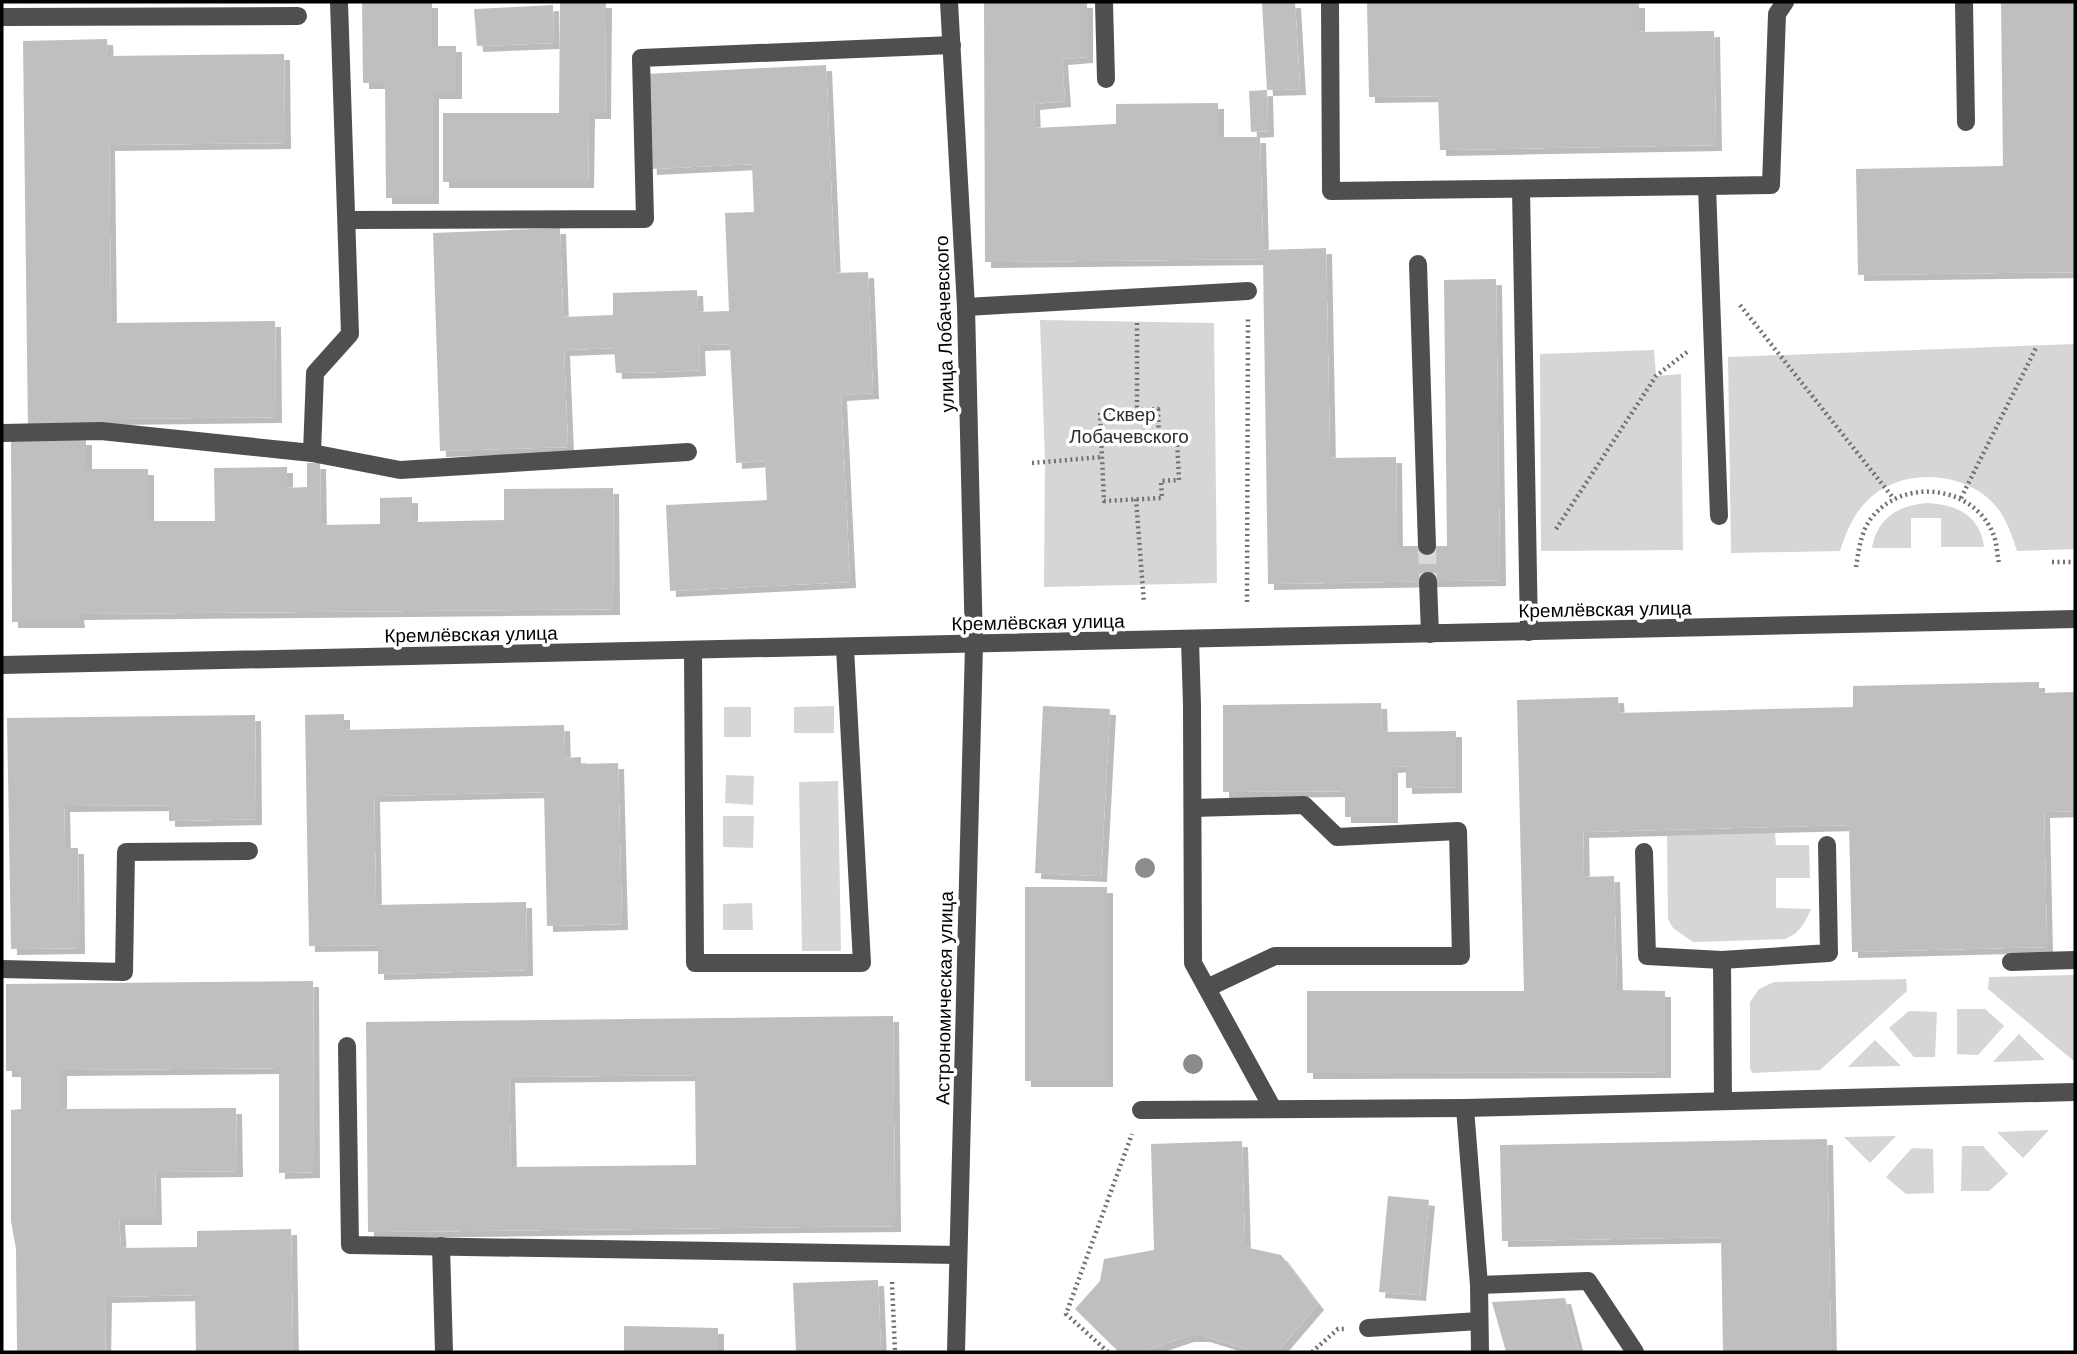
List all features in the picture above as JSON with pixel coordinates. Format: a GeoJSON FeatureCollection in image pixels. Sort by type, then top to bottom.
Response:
{"type":"FeatureCollection","features":[{"type":"Feature","properties":{"kind":"street"},"geometry":{"type":"LineString","coordinates":[[312,453],[316,373],[351,334],[339,2]]}},
{"type":"Feature","properties":{"kind":"street","name":"улица Лобачевского"},"geometry":{"type":"LineString","coordinates":[[949,2],[966,307],[974,645]]}},
{"type":"Feature","properties":{"kind":"street"},"geometry":{"type":"LineString","coordinates":[[1104,2],[1106,79]]}},
{"type":"Feature","properties":{"kind":"street"},"geometry":{"type":"LineString","coordinates":[[1330,2],[1331,191],[1771,184],[1777,14],[1785,2]]}},
{"type":"Feature","properties":{"kind":"street"},"geometry":{"type":"LineString","coordinates":[[1964,2],[1966,122]]}},
{"type":"Feature","properties":{"kind":"street"},"geometry":{"type":"LineString","coordinates":[[2,17],[298,16]]}},
{"type":"Feature","properties":{"kind":"street"},"geometry":{"type":"LineString","coordinates":[[347,220],[645,219],[641,58],[952,45]]}},
{"type":"Feature","properties":{"kind":"street"},"geometry":{"type":"LineString","coordinates":[[1707,186],[1719,516]]}},
{"type":"Feature","properties":{"kind":"street"},"geometry":{"type":"LineString","coordinates":[[1521,189],[1529,632]]}},
{"type":"Feature","properties":{"kind":"street"},"geometry":{"type":"LineString","coordinates":[[1418,264],[1427,546]]}},
{"type":"Feature","properties":{"kind":"street"},"geometry":{"type":"LineString","coordinates":[[966,307],[1248,291]]}},
{"type":"Feature","properties":{"kind":"street"},"geometry":{"type":"LineString","coordinates":[[2,433],[101,431],[312,453],[400,470],[688,452]]}},
{"type":"Feature","properties":{"kind":"street"},"geometry":{"type":"LineString","coordinates":[[1428,582],[1430,634]]}},
{"type":"Feature","properties":{"kind":"street","name":"Кремлёвская улица"},"geometry":{"type":"LineString","coordinates":[[2,666],[2075,619]]}},
{"type":"Feature","properties":{"kind":"street"},"geometry":{"type":"LineString","coordinates":[[1190,640],[1193,963],[1273,1109]]}},
{"type":"Feature","properties":{"kind":"street","name":"Астрономическая улица"},"geometry":{"type":"LineString","coordinates":[[956,1352],[974,645]]}},
{"type":"Feature","properties":{"kind":"street"},"geometry":{"type":"LineString","coordinates":[[692,651],[695,963],[862,963],[845,648]]}},
{"type":"Feature","properties":{"kind":"street"},"geometry":{"type":"LineString","coordinates":[[1193,808],[1304,805],[1337,837],[1458,831],[1461,956],[1275,956],[1207,988]]}},
{"type":"Feature","properties":{"kind":"street"},"geometry":{"type":"LineString","coordinates":[[1644,852],[1648,957],[1722,960],[1829,953],[1827,845]]}},
{"type":"Feature","properties":{"kind":"street"},"geometry":{"type":"LineString","coordinates":[[2,969],[124,972],[126,852],[250,851]]}},
{"type":"Feature","properties":{"kind":"street"},"geometry":{"type":"LineString","coordinates":[[1722,960],[1723,1101]]}},
{"type":"Feature","properties":{"kind":"street"},"geometry":{"type":"LineString","coordinates":[[2011,962],[2075,960]]}},
{"type":"Feature","properties":{"kind":"street"},"geometry":{"type":"LineString","coordinates":[[347,1046],[350,1245],[958,1255]]}},
{"type":"Feature","properties":{"kind":"street"},"geometry":{"type":"LineString","coordinates":[[1141,1110],[1465,1108],[2075,1092]]}},
{"type":"Feature","properties":{"kind":"street"},"geometry":{"type":"LineString","coordinates":[[1465,1108],[1479,1285],[1480,1352]]}},
{"type":"Feature","properties":{"kind":"street"},"geometry":{"type":"LineString","coordinates":[[441,1246],[444,1352]]}},
{"type":"Feature","properties":{"kind":"street"},"geometry":{"type":"LineString","coordinates":[[1479,1285],[1588,1281],[1635,1352]]}},
{"type":"Feature","properties":{"kind":"street"},"geometry":{"type":"LineString","coordinates":[[1368,1328],[1479,1321]]}},
{"type":"Feature","properties":{"kind":"path"},"geometry":{"type":"LineString","coordinates":[[1710,266],[1777,355],[1894,499]]}},
{"type":"Feature","properties":{"kind":"path"},"geometry":{"type":"LineString","coordinates":[[1247,602],[1248,291]]}},
{"type":"Feature","properties":{"kind":"path"},"geometry":{"type":"LineString","coordinates":[[1137,297],[1138,410]]}},
{"type":"Feature","properties":{"kind":"path"},"geometry":{"type":"LineString","coordinates":[[1549,540],[1656,376],[1712,331]]}},
{"type":"Feature","properties":{"kind":"path"},"geometry":{"type":"LineString","coordinates":[[1961,498],[2037,346]]}},
{"type":"Feature","properties":{"kind":"path"},"geometry":{"type":"LineString","coordinates":[[1158,409],[1159,440],[1177,439],[1179,480],[1161,481],[1162,498],[1104,501],[1100,412],[1138,410],[1158,409]]}},
{"type":"Feature","properties":{"kind":"path"},"geometry":{"type":"LineString","coordinates":[[1032,463],[1102,457]]}},
{"type":"Feature","properties":{"kind":"path"},"geometry":{"type":"LineString","coordinates":[[1856,567],[1861,539],[1872,517],[1894,499],[1914,492],[1939,492],[1961,498],[1982,515],[1994,536],[1999,563]]}},
{"type":"Feature","properties":{"kind":"path"},"geometry":{"type":"LineString","coordinates":[[1136,499],[1144,603]]}},
{"type":"Feature","properties":{"kind":"path"},"geometry":{"type":"LineString","coordinates":[[2052,562],[2075,562]]}},
{"type":"Feature","properties":{"kind":"path"},"geometry":{"type":"LineString","coordinates":[[1108,1352],[1066,1314],[1141,1110]]}},
{"type":"Feature","properties":{"kind":"path"},"geometry":{"type":"LineString","coordinates":[[895,1352],[892,1282],[900,1281]]}},
{"type":"Feature","properties":{"kind":"path"},"geometry":{"type":"LineString","coordinates":[[1312,1352],[1338,1329],[1368,1328]]}},
{"type":"Feature","properties":{"kind":"green space","name":"Сквер Лобачевского"},"geometry":{"type":"Polygon","coordinates":[[[1040,320],[1214,323],[1217,583],[1044,587],[1045,462],[1040,320]]]}},
{"type":"Feature","properties":{"kind":"green space"},"geometry":{"type":"Polygon","coordinates":[[[2075,344],[2075,549],[2017,551],[2005,520],[1993,503],[1964,484],[1929,477],[1894,483],[1878,492],[1856,514],[1840,551],[1731,553],[1728,357],[2075,344]]]}},
{"type":"Feature","properties":{"kind":"green space"},"geometry":{"type":"Polygon","coordinates":[[[1654,350],[1656,376],[1681,374],[1683,550],[1541,551],[1540,354],[1654,350]]]}},
{"type":"Feature","properties":{"kind":"green space"},"geometry":{"type":"Polygon","coordinates":[[[1926,503],[1947,506],[1965,513],[1977,527],[1984,547],[1941,547],[1941,518],[1911,518],[1911,548],[1872,548],[1878,529],[1890,516],[1906,507],[1926,503]]]}},
{"type":"Feature","properties":{"kind":"green space"},"geometry":{"type":"Polygon","coordinates":[[[834,706],[834,733],[794,733],[794,707],[834,706]]]}},
{"type":"Feature","properties":{"kind":"green space"},"geometry":{"type":"Polygon","coordinates":[[[724,707],[751,707],[751,737],[724,737],[724,707]]]}},
{"type":"Feature","properties":{"kind":"green space"},"geometry":{"type":"Polygon","coordinates":[[[726,775],[754,776],[753,805],[725,803],[726,775]]]}},
{"type":"Feature","properties":{"kind":"green space"},"geometry":{"type":"Polygon","coordinates":[[[838,781],[841,951],[802,951],[799,782],[838,781]]]}},
{"type":"Feature","properties":{"kind":"green space"},"geometry":{"type":"Polygon","coordinates":[[[723,816],[754,816],[753,848],[723,847],[723,816]]]}},
{"type":"Feature","properties":{"kind":"green space"},"geometry":{"type":"Polygon","coordinates":[[[1775,833],[1776,845],[1809,845],[1810,878],[1776,878],[1776,908],[1811,909],[1798,931],[1785,939],[1693,942],[1673,928],[1668,919],[1667,836],[1775,833]]]}},
{"type":"Feature","properties":{"kind":"green space"},"geometry":{"type":"Polygon","coordinates":[[[752,903],[753,930],[723,930],[723,904],[752,903]]]}},
{"type":"Feature","properties":{"kind":"green space"},"geometry":{"type":"Polygon","coordinates":[[[2075,975],[2075,1062],[1988,989],[1989,977],[2075,975]]]}},
{"type":"Feature","properties":{"kind":"green space"},"geometry":{"type":"Polygon","coordinates":[[[1906,979],[1907,991],[1820,1070],[1752,1073],[1750,1002],[1759,989],[1774,982],[1906,979]]]}},
{"type":"Feature","properties":{"kind":"green space"},"geometry":{"type":"Polygon","coordinates":[[[1957,1009],[1985,1009],[2004,1026],[1978,1055],[1957,1054],[1957,1009]]]}},
{"type":"Feature","properties":{"kind":"green space"},"geometry":{"type":"Polygon","coordinates":[[[1909,1011],[1937,1012],[1935,1057],[1914,1057],[1889,1028],[1909,1011]]]}},
{"type":"Feature","properties":{"kind":"green space"},"geometry":{"type":"Polygon","coordinates":[[[2019,1034],[2045,1060],[1993,1062],[2019,1034]]]}},
{"type":"Feature","properties":{"kind":"green space"},"geometry":{"type":"Polygon","coordinates":[[[1875,1040],[1901,1066],[1848,1067],[1875,1040]]]}},
{"type":"Feature","properties":{"kind":"green space"},"geometry":{"type":"Polygon","coordinates":[[[2049,1130],[2023,1158],[1997,1132],[2049,1130]]]}},
{"type":"Feature","properties":{"kind":"green space"},"geometry":{"type":"Polygon","coordinates":[[[1896,1136],[1870,1163],[1844,1137],[1896,1136]]]}},
{"type":"Feature","properties":{"kind":"green space"},"geometry":{"type":"Polygon","coordinates":[[[1962,1146],[1983,1146],[2008,1174],[1989,1191],[1961,1191],[1962,1146]]]}},
{"type":"Feature","properties":{"kind":"green space"},"geometry":{"type":"Polygon","coordinates":[[[1912,1148],[1933,1149],[1934,1193],[1906,1194],[1886,1177],[1912,1148]]]}},
{"type":"Feature","properties":{"kind":"building"},"geometry":{"type":"Polygon","coordinates":[[[362,2],[432,2],[432,46],[456,46],[456,93],[433,93],[433,198],[386,198],[385,83],[363,83],[362,2]]]}},
{"type":"Feature","properties":{"kind":"building"},"geometry":{"type":"Polygon","coordinates":[[[560,2],[606,2],[605,113],[589,113],[588,182],[443,182],[443,113],[559,113],[560,2]]]}},
{"type":"Feature","properties":{"kind":"building"},"geometry":{"type":"Polygon","coordinates":[[[984,2],[1087,2],[1087,57],[1062,59],[1065,101],[1034,104],[1035,128],[1116,124],[1116,104],[1218,103],[1218,137],[1260,137],[1263,250],[1326,248],[1330,458],[1396,457],[1397,546],[1447,546],[1444,280],[1496,279],[1500,580],[1268,584],[1263,259],[985,262],[984,2]]]}},
{"type":"Feature","properties":{"kind":"building"},"geometry":{"type":"Polygon","coordinates":[[[1295,2],[1300,89],[1267,90],[1262,3],[1295,2]]]}},
{"type":"Feature","properties":{"kind":"building"},"geometry":{"type":"Polygon","coordinates":[[[1367,2],[1639,2],[1639,32],[1714,31],[1716,145],[1440,150],[1438,96],[1369,97],[1367,2]]]}},
{"type":"Feature","properties":{"kind":"building"},"geometry":{"type":"Polygon","coordinates":[[[2001,2],[2075,2],[2075,272],[1858,275],[1856,169],[2003,166],[2001,2]]]}},
{"type":"Feature","properties":{"kind":"building"},"geometry":{"type":"Polygon","coordinates":[[[553,5],[554,43],[477,46],[474,9],[553,5]]]}},
{"type":"Feature","properties":{"kind":"building"},"geometry":{"type":"Polygon","coordinates":[[[107,39],[108,56],[284,54],[285,143],[109,145],[111,323],[275,321],[276,417],[108,419],[108,428],[28,430],[23,41],[107,39]]]}},
{"type":"Feature","properties":{"kind":"building"},"geometry":{"type":"Polygon","coordinates":[[[826,65],[835,273],[868,272],[873,393],[841,395],[850,582],[670,591],[666,505],[767,500],[765,461],[736,463],[730,344],[699,345],[700,370],[659,372],[616,373],[614,348],[564,350],[568,447],[440,451],[433,233],[560,228],[563,317],[613,315],[613,293],[697,290],[698,312],[729,311],[725,213],[754,212],[752,164],[651,169],[646,74],[826,65]]]}},
{"type":"Feature","properties":{"kind":"building"},"geometry":{"type":"Polygon","coordinates":[[[1267,90],[1268,131],[1251,132],[1249,91],[1267,90]]]}},
{"type":"Feature","properties":{"kind":"building"},"geometry":{"type":"Polygon","coordinates":[[[86,439],[86,469],[148,469],[148,521],[215,521],[214,468],[287,467],[287,488],[307,487],[307,463],[320,463],[321,525],[380,524],[380,498],[412,497],[412,522],[504,520],[504,489],[613,488],[614,609],[78,614],[79,622],[12,622],[11,440],[86,439]]]}},
{"type":"Feature","properties":{"kind":"building"},"geometry":{"type":"Polygon","coordinates":[[[2039,682],[2039,693],[2075,692],[2075,811],[2044,812],[2047,947],[1852,952],[1849,825],[1583,832],[1584,877],[1614,876],[1617,990],[1665,991],[1665,1072],[1307,1073],[1307,991],[1524,991],[1517,700],[1618,697],[1619,713],[1853,707],[1853,686],[2039,682]]]}},
{"type":"Feature","properties":{"kind":"building"},"geometry":{"type":"Polygon","coordinates":[[[1381,703],[1382,732],[1456,731],[1456,787],[1406,788],[1406,766],[1392,767],[1392,817],[1345,817],[1345,791],[1223,792],[1223,705],[1381,703]]]}},
{"type":"Feature","properties":{"kind":"building"},"geometry":{"type":"Polygon","coordinates":[[[1043,706],[1110,709],[1101,876],[1035,873],[1043,706]]]}},
{"type":"Feature","properties":{"kind":"building"},"geometry":{"type":"Polygon","coordinates":[[[344,714],[344,730],[564,725],[565,758],[581,757],[581,764],[618,763],[622,924],[547,926],[544,792],[374,796],[376,905],[526,902],[527,970],[378,974],[378,945],[309,946],[305,715],[344,714]]]}},
{"type":"Feature","properties":{"kind":"building"},"geometry":{"type":"Polygon","coordinates":[[[255,715],[256,819],[169,821],[169,805],[64,806],[65,848],[78,848],[79,948],[11,949],[7,718],[255,715]]]}},
{"type":"Feature","properties":{"kind":"building"},"geometry":{"type":"Polygon","coordinates":[[[1025,887],[1107,887],[1107,1081],[1025,1081],[1025,887]]]}},
{"type":"Feature","properties":{"kind":"building"},"geometry":{"type":"Polygon","coordinates":[[[313,981],[314,1172],[279,1173],[279,1068],[61,1070],[61,1109],[236,1108],[237,1171],[155,1172],[156,1219],[119,1219],[121,1248],[197,1247],[197,1231],[291,1229],[293,1352],[196,1352],[195,1295],[106,1297],[105,1352],[17,1352],[16,1249],[11,1221],[11,1110],[21,1109],[21,1071],[6,1071],[6,984],[313,981]]]}},
{"type":"Feature","properties":{"kind":"building"},"geometry":{"type":"Polygon","coordinates":[[[893,1016],[895,1226],[368,1232],[366,1022],[893,1016]],[[695,1075],[509,1077],[511,1167],[696,1165],[695,1075]]]}},
{"type":"Feature","properties":{"kind":"building"},"geometry":{"type":"Polygon","coordinates":[[[1827,1139],[1831,1352],[1723,1352],[1721,1237],[1502,1241],[1500,1145],[1827,1139]]]}},
{"type":"Feature","properties":{"kind":"building"},"geometry":{"type":"Polygon","coordinates":[[[1242,1141],[1245,1247],[1281,1255],[1318,1304],[1277,1352],[1256,1352],[1204,1336],[1188,1336],[1140,1352],[1119,1352],[1075,1309],[1100,1281],[1104,1259],[1154,1250],[1151,1144],[1242,1141]]]}},
{"type":"Feature","properties":{"kind":"building"},"geometry":{"type":"Polygon","coordinates":[[[1388,1196],[1429,1200],[1420,1295],[1379,1292],[1388,1196]]]}},
{"type":"Feature","properties":{"kind":"building"},"geometry":{"type":"Polygon","coordinates":[[[878,1280],[881,1352],[796,1352],[793,1283],[878,1280]]]}},
{"type":"Feature","properties":{"kind":"building"},"geometry":{"type":"Polygon","coordinates":[[[1565,1298],[1579,1352],[1506,1352],[1492,1302],[1565,1298]]]}},
{"type":"Feature","properties":{"kind":"building"},"geometry":{"type":"Polygon","coordinates":[[[624,1326],[718,1328],[718,1352],[624,1352],[624,1326]]]}},
{"type":"Feature","properties":{"kind":"tunnel"},"geometry":{"type":"LineString","coordinates":[[1427,546],[1428,581]]}}]}
